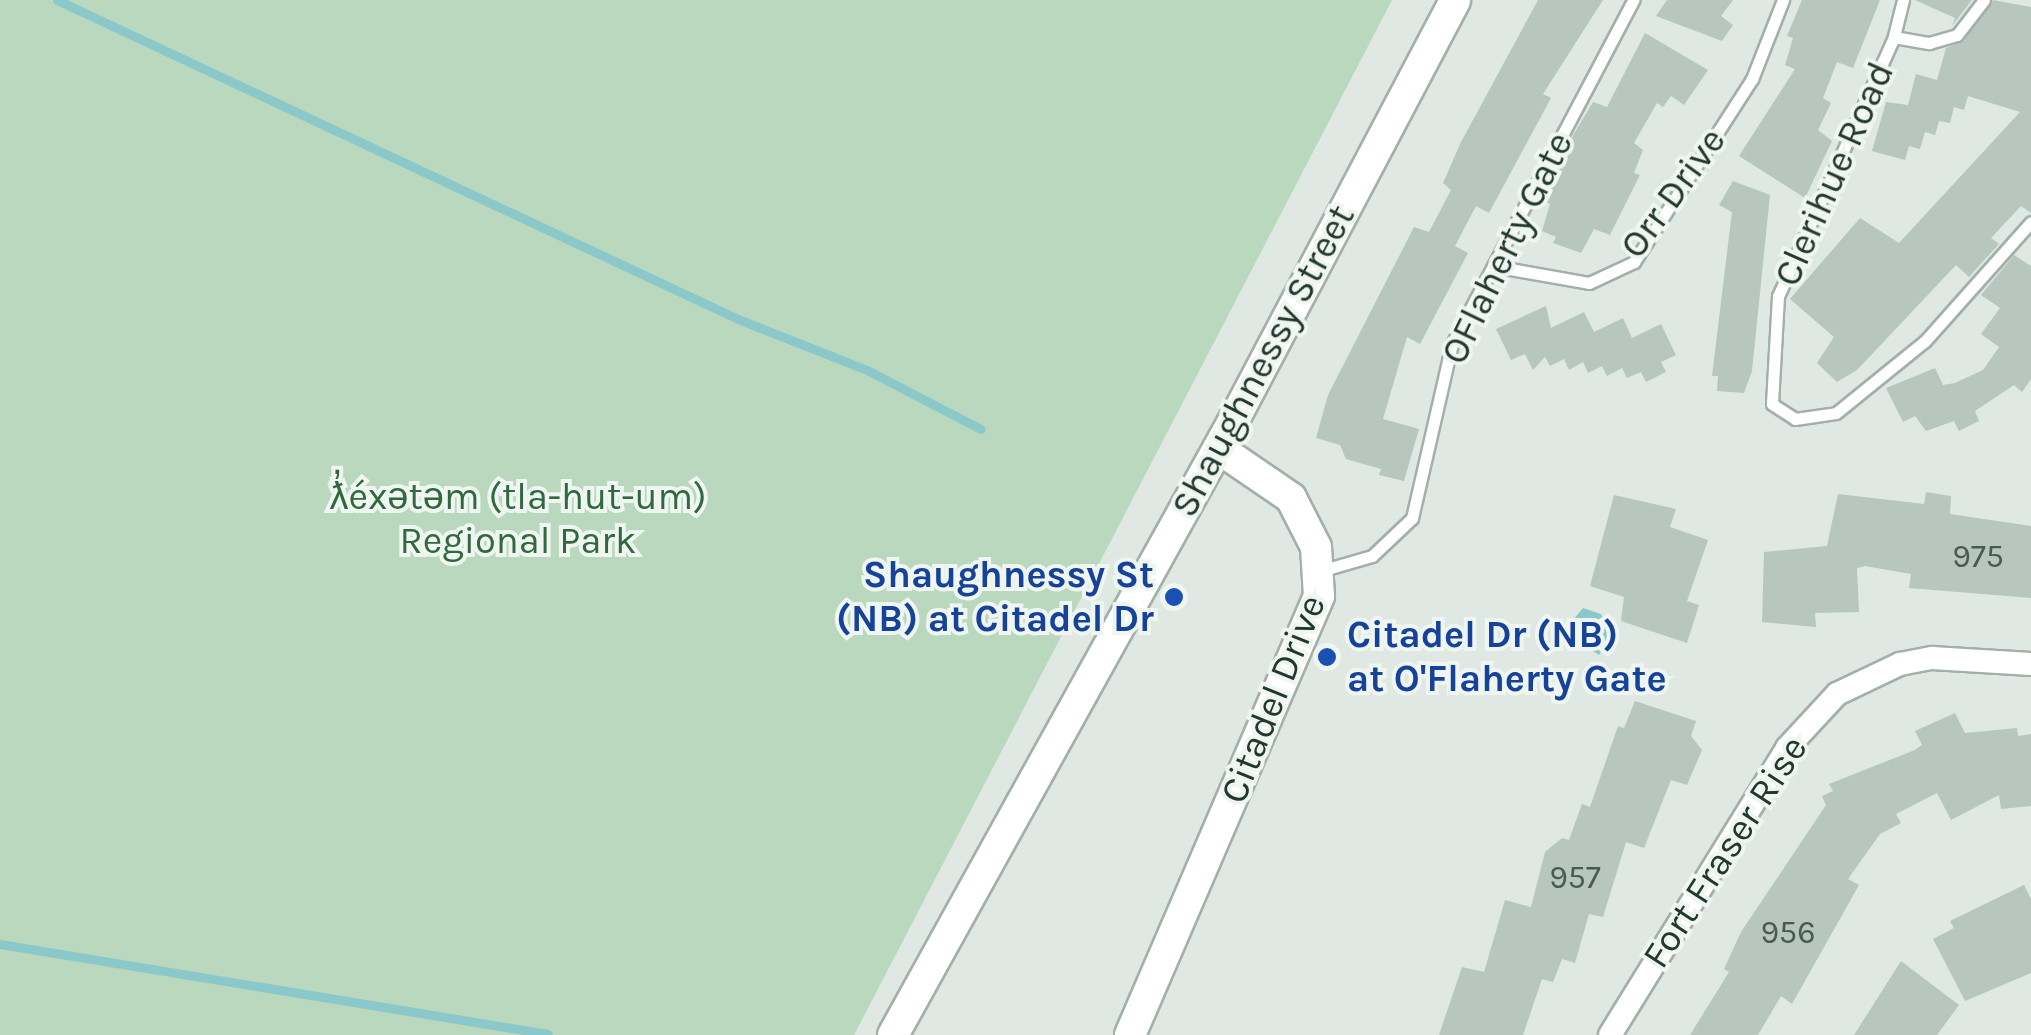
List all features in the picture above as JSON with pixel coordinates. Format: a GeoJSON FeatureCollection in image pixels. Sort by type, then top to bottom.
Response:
{"type":"FeatureCollection","features":[{"type":"Feature","properties":{"kind":"main road","name":"Shaughnessy Street"},"geometry":{"type":"LineString","coordinates":[[893,1035],[1218,448],[1455,0]]}},
{"type":"Feature","properties":{"kind":"main road","name":"Citadel Drive"},"geometry":{"type":"LineString","coordinates":[[1130,1035],[1312,621],[1320,571],[1306,521],[1292,498],[1218,448]]}},
{"type":"Feature","properties":{"kind":"street","name":"Fort Fraser Rise"},"geometry":{"type":"LineString","coordinates":[[1610,1035],[1767,778],[1825,706],[1900,664],[1962,656],[2031,664]]}},
{"type":"Feature","properties":{"kind":"lane","name":"OFlaherty Gate"},"geometry":{"type":"LineString","coordinates":[[1320,571],[1372,556],[1412,518],[1452,344],[1633,0]]}},
{"type":"Feature","properties":{"kind":"lane","name":"Orr Drive"},"geometry":{"type":"LineString","coordinates":[[1492,266],[1589,283],[1634,262],[1752,79],[1782,0]]}},
{"type":"Feature","properties":{"kind":"lane","name":"Clerihue Road"},"geometry":{"type":"LineString","coordinates":[[1904,0],[1894,37],[1778,296],[1772,404],[1795,419],[1836,414],[1925,340],[2031,222]]}},
{"type":"Feature","properties":{"kind":"lane","name":"Clerihue Road"},"geometry":{"type":"LineString","coordinates":[[1894,37],[1929,44],[1957,35],[1984,0]]}},
{"type":"Feature","properties":{"kind":"green space","name":"ƛ̓éxətəm (tla-hut-um) Regional Park"},"geometry":{"type":"Polygon","coordinates":[[[0,0],[1392,0],[854,1035],[0,1035],[0,0]]]}},
{"type":"Feature","properties":{"kind":"water"},"geometry":{"type":"Polygon","coordinates":[[[1583,608],[1601,614],[1611,634],[1599,655],[1576,639],[1573,620],[1583,608]]]}},
{"type":"Feature","properties":{"kind":"building"},"geometry":{"type":"Polygon","coordinates":[[[1538,0],[1603,0],[1543,94],[1551,98],[1489,213],[1476,206],[1455,246],[1468,253],[1420,344],[1407,337],[1383,419],[1419,429],[1404,481],[1379,475],[1381,469],[1346,459],[1340,445],[1316,438],[1328,395],[1414,227],[1429,232],[1451,190],[1443,183],[1461,142],[1538,0]]]}},
{"type":"Feature","properties":{"kind":"building"},"geometry":{"type":"Polygon","coordinates":[[[1667,0],[1733,0],[1721,16],[1733,25],[1722,41],[1656,16],[1667,0]]]}},
{"type":"Feature","properties":{"kind":"building"},"geometry":{"type":"Polygon","coordinates":[[[1802,0],[1880,0],[1853,68],[1837,62],[1823,98],[1831,103],[1818,130],[1832,141],[1805,198],[1739,156],[1795,69],[1785,65],[1793,38],[1787,36],[1802,0]]]}},
{"type":"Feature","properties":{"kind":"building"},"geometry":{"type":"Polygon","coordinates":[[[1915,0],[1972,0],[1952,26],[1955,18],[1915,0]]]}},
{"type":"Feature","properties":{"kind":"building"},"geometry":{"type":"Polygon","coordinates":[[[1993,0],[2031,7],[2031,213],[2021,206],[1991,238],[1999,244],[1969,277],[1956,265],[1857,370],[1837,382],[1817,363],[1834,337],[1790,299],[1860,218],[1899,243],[2020,112],[1968,96],[1964,110],[1954,107],[1950,123],[1939,121],[1935,135],[1925,132],[1920,149],[1909,146],[1905,160],[1872,151],[1886,102],[1908,105],[1916,74],[1937,80],[1946,48],[1964,41],[1993,0]]]}},
{"type":"Feature","properties":{"kind":"building"},"geometry":{"type":"Polygon","coordinates":[[[1645,33],[1708,70],[1684,105],[1671,96],[1663,107],[1657,103],[1634,143],[1643,150],[1634,173],[1640,175],[1610,235],[1594,229],[1581,253],[1553,243],[1556,237],[1542,231],[1550,204],[1545,202],[1566,147],[1593,102],[1607,107],[1645,33]]]}},
{"type":"Feature","properties":{"kind":"building"},"geometry":{"type":"Polygon","coordinates":[[[1733,181],[1770,195],[1752,371],[1744,393],[1717,391],[1718,376],[1712,376],[1732,212],[1719,205],[1733,181]]]}},
{"type":"Feature","properties":{"kind":"building"},"geometry":{"type":"Polygon","coordinates":[[[2014,255],[2031,266],[2031,379],[2022,392],[2014,385],[1975,411],[1979,421],[1959,431],[1954,421],[1926,431],[1915,416],[1903,422],[1886,388],[1935,368],[1943,385],[1955,383],[1983,370],[1999,347],[1981,334],[2000,308],[1981,295],[2014,255]]]}},
{"type":"Feature","properties":{"kind":"building"},"geometry":{"type":"Polygon","coordinates":[[[1546,306],[1551,328],[1584,312],[1594,332],[1623,318],[1632,338],[1661,324],[1676,355],[1661,362],[1666,372],[1646,382],[1641,372],[1627,378],[1622,368],[1607,376],[1602,366],[1588,373],[1583,362],[1569,370],[1564,359],[1550,366],[1545,357],[1533,370],[1525,354],[1511,360],[1496,329],[1546,306]]]}},
{"type":"Feature","properties":{"kind":"building"},"geometry":{"type":"Polygon","coordinates":[[[1926,492],[1951,496],[1950,514],[2031,526],[2031,598],[1909,588],[1911,574],[1865,566],[1857,568],[1859,612],[1815,613],[1816,627],[1762,622],[1764,552],[1827,546],[1838,494],[1924,504],[1926,492]]]}},
{"type":"Feature","properties":{"kind":"building"},"geometry":{"type":"Polygon","coordinates":[[[1614,495],[1676,509],[1670,527],[1708,540],[1687,601],[1699,605],[1687,643],[1621,621],[1624,597],[1590,586],[1614,495]]]}},
{"type":"Feature","properties":{"kind":"building"},"geometry":{"type":"Polygon","coordinates":[[[1635,701],[1696,721],[1691,736],[1702,750],[1687,785],[1671,780],[1644,848],[1626,842],[1603,917],[1589,914],[1575,963],[1562,959],[1553,982],[1542,979],[1523,1035],[1439,1035],[1462,967],[1484,972],[1505,900],[1531,907],[1545,852],[1562,838],[1569,840],[1582,804],[1590,807],[1618,726],[1624,728],[1635,701]]]}},
{"type":"Feature","properties":{"kind":"building"},"geometry":{"type":"Polygon","coordinates":[[[1955,713],[1965,733],[2017,728],[2018,736],[2031,734],[2031,806],[2001,809],[1999,795],[1951,820],[1937,793],[1896,814],[1901,823],[1880,834],[1848,879],[1859,885],[1792,1004],[1781,996],[1758,1035],[1690,1035],[1729,972],[1724,969],[1741,932],[1826,805],[1822,796],[1833,791],[1829,784],[1915,750],[1922,745],[1915,731],[1955,713]]]}},
{"type":"Feature","properties":{"kind":"building"},"geometry":{"type":"Polygon","coordinates":[[[2024,885],[2031,899],[2031,973],[1965,1001],[1933,939],[1954,928],[1950,921],[2024,885]]]}},
{"type":"Feature","properties":{"kind":"building"},"geometry":{"type":"Polygon","coordinates":[[[1901,961],[1959,1005],[1937,1035],[1854,1035],[1901,961]]]}},
{"type":"Feature","properties":{"kind":"waterway"},"geometry":{"type":"LineString","coordinates":[[57,0],[738,319],[867,370],[981,429]]}},
{"type":"Feature","properties":{"kind":"waterway"},"geometry":{"type":"LineString","coordinates":[[0,944],[548,1034]]}},
{"type":"Feature","properties":{"kind":"place","name":"Shaughnessy St (NB) at Citadel Dr"},"geometry":{"type":"Point","coordinates":[1174,597]}},
{"type":"Feature","properties":{"kind":"place","name":"Citadel Dr (NB) at O'Flaherty Gate"},"geometry":{"type":"Point","coordinates":[1327,657]}}]}
